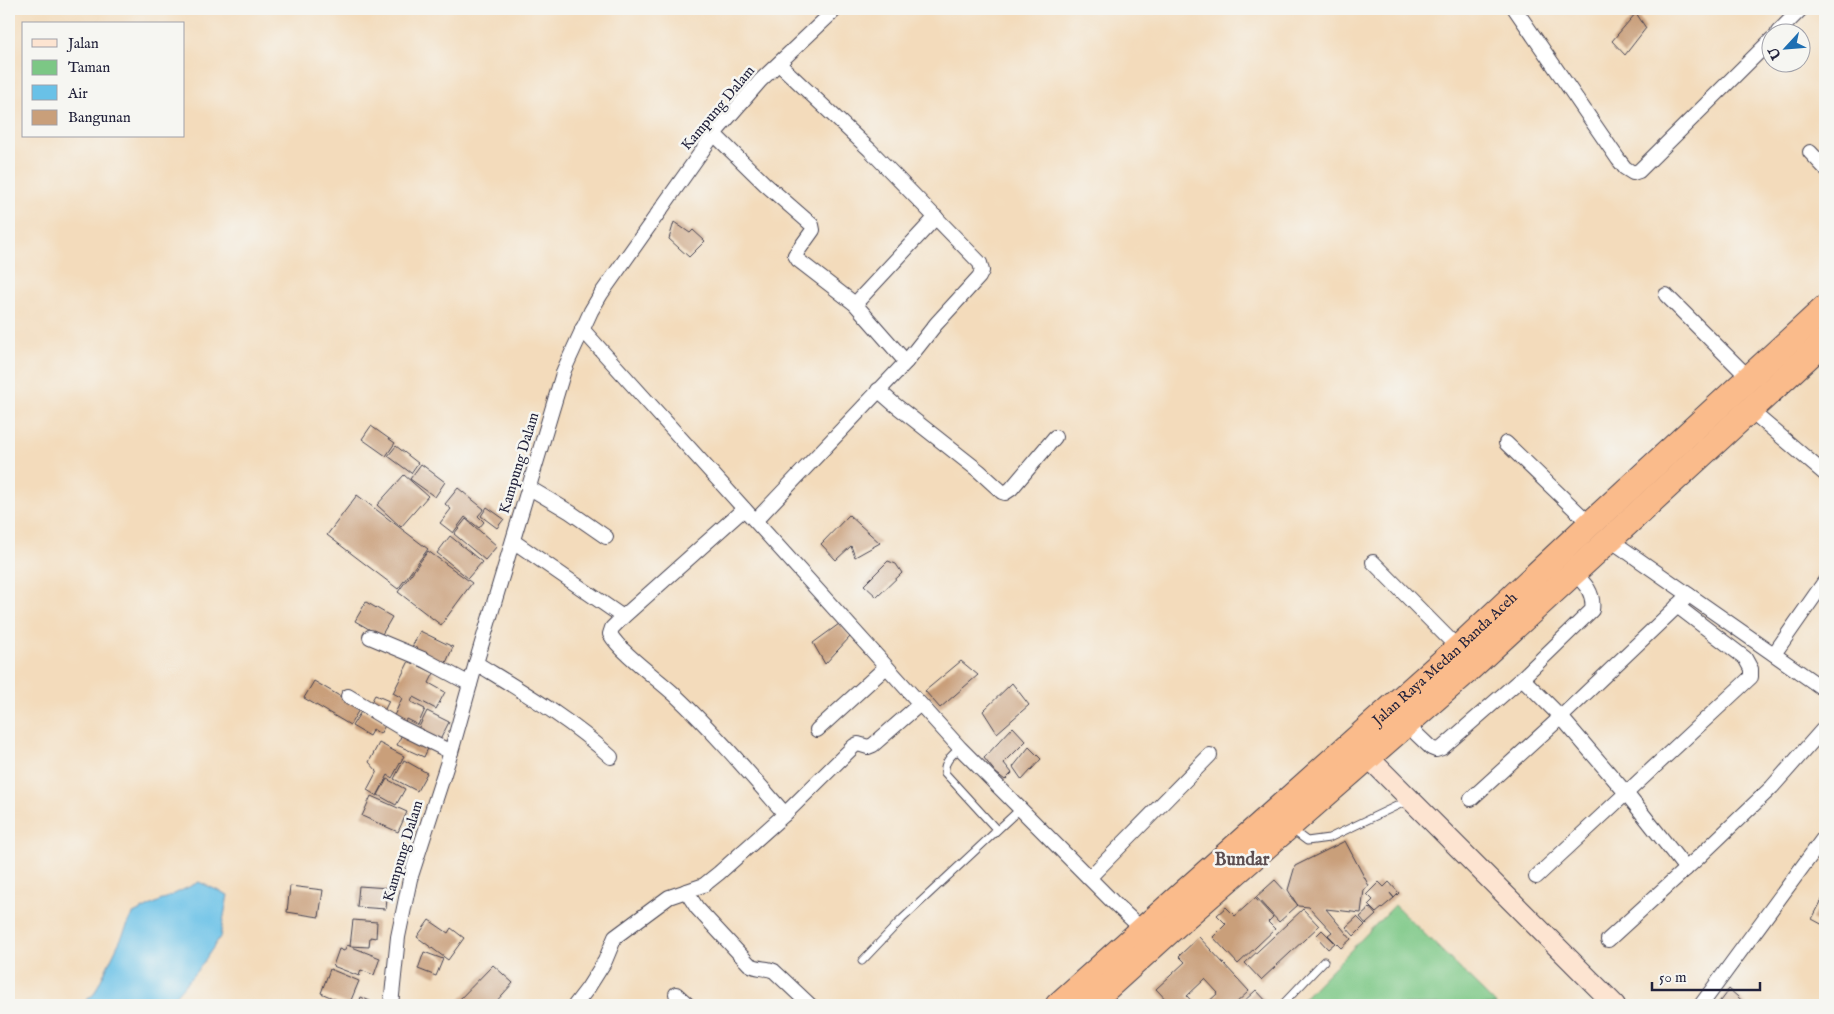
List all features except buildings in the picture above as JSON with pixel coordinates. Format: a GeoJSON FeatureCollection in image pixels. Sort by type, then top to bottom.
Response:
{"type":"FeatureCollection","features":[{"type":"Feature","properties":{"kind":"highway","name":"Jalan Raya Medan Banda Aceh"},"geometry":{"type":"LineString","coordinates":[[1058,1005],[1143,930],[1282,820],[1369,758],[1467,671],[1565,564],[1599,532],[1749,378],[1825,308]]}},
{"type":"Feature","properties":{"kind":"highway","name":"Jalan Raya Medan Banda Aceh"},"geometry":{"type":"LineString","coordinates":[[1599,532],[1750,410],[1825,341]]}},
{"type":"Feature","properties":{"kind":"highway","name":"Jalan Raya Medan Banda Aceh"},"geometry":{"type":"LineString","coordinates":[[1088,1005],[1184,918],[1458,648],[1565,564]]}},
{"type":"Feature","properties":{"kind":"main road"},"geometry":{"type":"LineString","coordinates":[[1369,758],[1615,1005]]}},
{"type":"Feature","properties":{"kind":"street","name":"Kampung Dalam"},"geometry":{"type":"LineString","coordinates":[[391,1005],[402,910],[410,879],[451,752],[564,370],[582,329],[601,294],[714,134],[744,98],[836,9]]}},
{"type":"Feature","properties":{"kind":"street"},"geometry":{"type":"LineString","coordinates":[[1517,9],[1618,159],[1629,172],[1633,173],[1639,171],[1762,49]]}},
{"type":"Feature","properties":{"kind":"street"},"geometry":{"type":"LineString","coordinates":[[1788,22],[1801,9]]}},
{"type":"Feature","properties":{"kind":"street"},"geometry":{"type":"LineString","coordinates":[[756,520],[906,362],[936,324],[973,286],[982,271],[980,263],[936,217],[870,150],[779,64]]}},
{"type":"Feature","properties":{"kind":"street"},"geometry":{"type":"LineString","coordinates":[[714,134],[765,184],[812,225],[812,230],[796,254],[796,258],[855,304],[906,362]]}},
{"type":"Feature","properties":{"kind":"street"},"geometry":{"type":"LineString","coordinates":[[1810,152],[1825,168]]}},
{"type":"Feature","properties":{"kind":"street"},"geometry":{"type":"LineString","coordinates":[[855,304],[936,217]]}},
{"type":"Feature","properties":{"kind":"street"},"geometry":{"type":"LineString","coordinates":[[1666,295],[1749,378]]}},
{"type":"Feature","properties":{"kind":"street"},"geometry":{"type":"LineString","coordinates":[[582,329],[960,748],[1143,930]]}},
{"type":"Feature","properties":{"kind":"street"},"geometry":{"type":"LineString","coordinates":[[878,390],[900,410],[1005,493],[1011,489],[1054,437]]}},
{"type":"Feature","properties":{"kind":"street"},"geometry":{"type":"LineString","coordinates":[[1750,410],[1825,474]]}},
{"type":"Feature","properties":{"kind":"street"},"geometry":{"type":"LineString","coordinates":[[1506,443],[1599,532],[1774,654],[1822,683]]}},
{"type":"Feature","properties":{"kind":"street"},"geometry":{"type":"LineString","coordinates":[[528,488],[570,512],[606,537]]}},
{"type":"Feature","properties":{"kind":"street"},"geometry":{"type":"LineString","coordinates":[[744,509],[623,617],[610,631],[615,641],[674,694],[726,747],[784,814]]}},
{"type":"Feature","properties":{"kind":"street"},"geometry":{"type":"LineString","coordinates":[[513,541],[623,617]]}},
{"type":"Feature","properties":{"kind":"street"},"geometry":{"type":"LineString","coordinates":[[1373,562],[1458,648]]}},
{"type":"Feature","properties":{"kind":"street"},"geometry":{"type":"LineString","coordinates":[[1406,724],[1431,748],[1436,750],[1442,748],[1522,678],[1592,610],[1593,603],[1590,591],[1565,564]]}},
{"type":"Feature","properties":{"kind":"street"},"geometry":{"type":"LineString","coordinates":[[1774,654],[1825,581]]}},
{"type":"Feature","properties":{"kind":"street"},"geometry":{"type":"LineString","coordinates":[[1471,799],[1561,718],[1689,595]]}},
{"type":"Feature","properties":{"kind":"street"},"geometry":{"type":"LineString","coordinates":[[1536,878],[1751,677],[1751,669],[1745,658],[1677,606]]}},
{"type":"Feature","properties":{"kind":"street"},"geometry":{"type":"LineString","coordinates":[[370,637],[425,660],[470,684]]}},
{"type":"Feature","properties":{"kind":"street"},"geometry":{"type":"LineString","coordinates":[[476,663],[544,704],[578,728],[612,757]]}},
{"type":"Feature","properties":{"kind":"street"},"geometry":{"type":"LineString","coordinates":[[817,730],[886,667]]}},
{"type":"Feature","properties":{"kind":"street"},"geometry":{"type":"LineString","coordinates":[[1522,678],[1561,718],[1626,793],[1686,869]]}},
{"type":"Feature","properties":{"kind":"street"},"geometry":{"type":"LineString","coordinates":[[348,696],[398,726],[451,752]]}},
{"type":"Feature","properties":{"kind":"street"},"geometry":{"type":"LineString","coordinates":[[575,1005],[605,960],[610,944],[615,937],[664,900],[686,890],[700,887],[719,873],[784,814],[854,746],[858,744],[868,747],[873,745],[920,704]]}},
{"type":"Feature","properties":{"kind":"street"},"geometry":{"type":"LineString","coordinates":[[1608,940],[1772,787],[1825,727]]}},
{"type":"Feature","properties":{"kind":"street"},"geometry":{"type":"LineString","coordinates":[[1089,878],[1210,755]]}},
{"type":"Feature","properties":{"kind":"street"},"geometry":{"type":"LineString","coordinates":[[1701,1005],[1825,836]]}},
{"type":"Feature","properties":{"kind":"street"},"geometry":{"type":"LineString","coordinates":[[686,890],[697,908],[749,964],[757,968],[774,970],[810,1005]]}},
{"type":"Feature","properties":{"kind":"street"},"geometry":{"type":"LineString","coordinates":[[676,994],[688,1005]]}},
{"type":"Feature","properties":{"kind":"lane"},"geometry":{"type":"LineString","coordinates":[[960,748],[946,763],[944,767],[945,773],[997,830]]}},
{"type":"Feature","properties":{"kind":"lane"},"geometry":{"type":"LineString","coordinates":[[1282,820],[1307,841],[1329,838],[1410,799]]}},
{"type":"Feature","properties":{"kind":"lane"},"geometry":{"type":"LineString","coordinates":[[862,961],[902,919],[1020,808]]}},
{"type":"Feature","properties":{"kind":"lane"},"geometry":{"type":"LineString","coordinates":[[1282,1005],[1324,961]]}},
{"type":"Feature","properties":{"kind":"green space"},"geometry":{"type":"Polygon","coordinates":[[[1395,905],[1497,1005],[1297,1005],[1395,905]]]}},
{"type":"Feature","properties":{"kind":"water"},"geometry":{"type":"Polygon","coordinates":[[[199,882],[228,895],[220,937],[201,966],[167,1005],[80,1005],[94,994],[133,914],[199,882]]]}},
{"type":"Feature","properties":{"kind":"district","name":"Bundar"},"geometry":{"type":"Point","coordinates":[1242,860]}}]}
